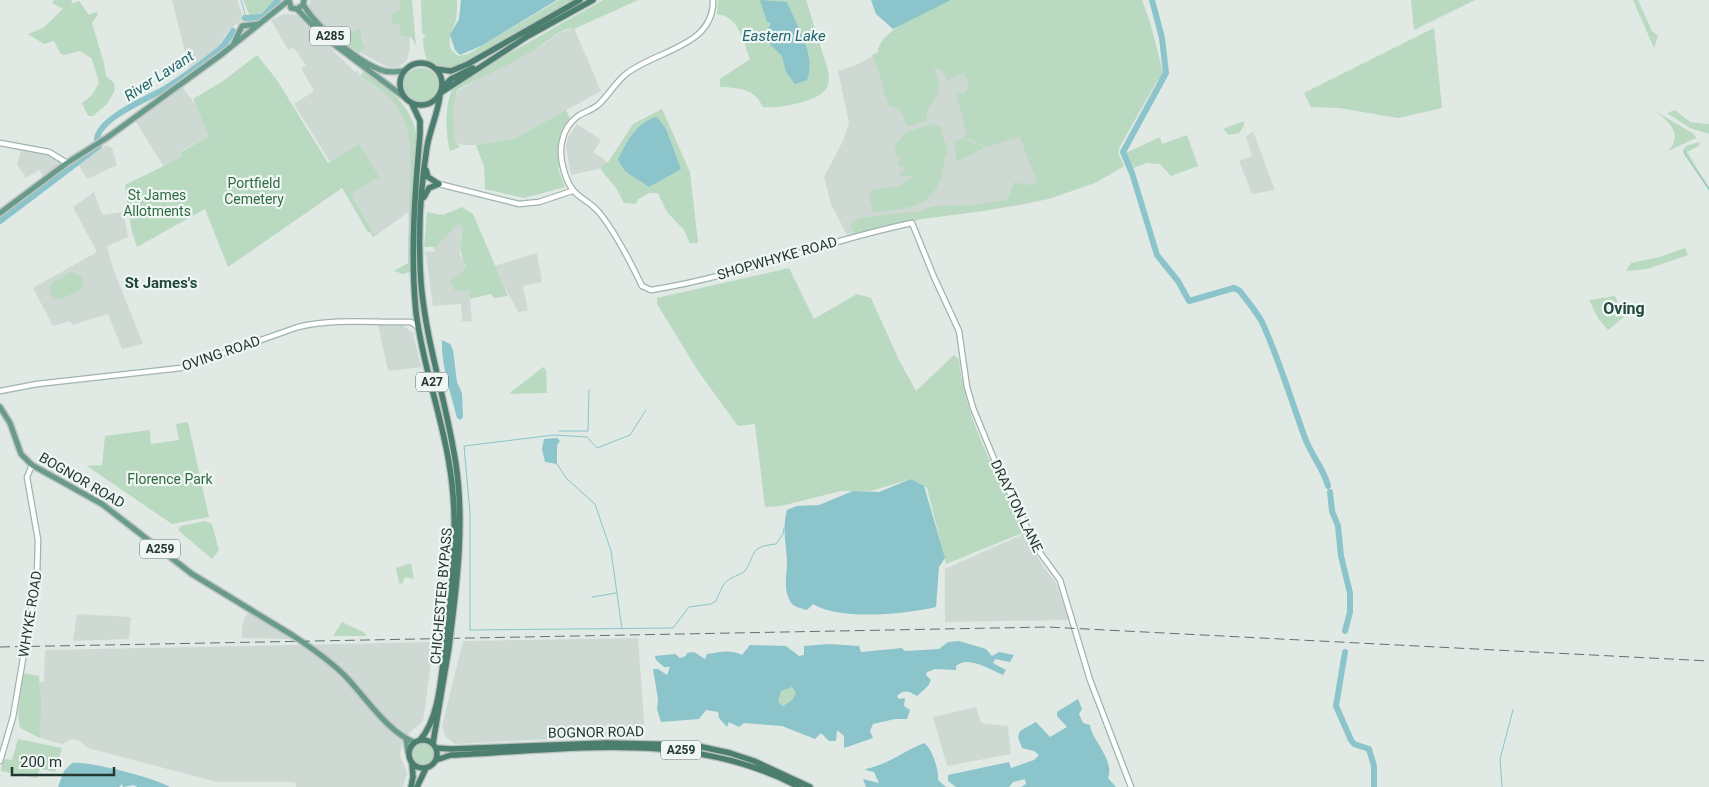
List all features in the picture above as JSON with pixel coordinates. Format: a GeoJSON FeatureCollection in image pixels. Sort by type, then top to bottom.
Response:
{"type":"FeatureCollection","features":[{"type":"Feature","properties":{"kind":"highway"},"geometry":{"type":"LineString","coordinates":[[580,0],[468,64],[450,70],[436,69],[421,63],[411,65],[404,71],[400,84],[404,97],[412,104],[426,105],[441,92],[451,79],[488,62],[528,36],[593,0]]}},
{"type":"Feature","properties":{"kind":"highway"},"geometry":{"type":"LineString","coordinates":[[436,69],[442,78],[441,92]]}},
{"type":"Feature","properties":{"kind":"highway","name":"CHICHESTER BYPASS"},"geometry":{"type":"LineString","coordinates":[[434,746],[460,558],[460,501],[452,441],[424,313],[421,281],[422,204],[425,166],[429,137],[441,92]]}},
{"type":"Feature","properties":{"kind":"highway","name":"CHICHESTER BYPASS"},"geometry":{"type":"LineString","coordinates":[[412,104],[420,121],[414,263],[417,314],[445,442],[452,486],[449,630]]}},
{"type":"Feature","properties":{"kind":"highway"},"geometry":{"type":"LineString","coordinates":[[425,166],[428,177],[440,184]]}},
{"type":"Feature","properties":{"kind":"highway"},"geometry":{"type":"LineString","coordinates":[[422,204],[429,188],[440,184]]}},
{"type":"Feature","properties":{"kind":"highway","name":"CHICHESTER BYPASS"},"geometry":{"type":"LineString","coordinates":[[417,741],[428,728],[434,712],[447,647]]}},
{"type":"Feature","properties":{"kind":"highway"},"geometry":{"type":"LineString","coordinates":[[411,787],[413,768],[408,752],[417,741],[434,746],[436,760],[426,768],[417,787]]}},
{"type":"Feature","properties":{"kind":"highway","name":"BOGNOR ROAD"},"geometry":{"type":"LineString","coordinates":[[434,746],[451,749],[644,742],[693,745],[730,753],[754,761],[810,787]]}},
{"type":"Feature","properties":{"kind":"highway","name":"BOGNOR ROAD"},"geometry":{"type":"LineString","coordinates":[[436,760],[451,755],[630,748],[666,749],[730,759],[755,767],[799,787]]}},
{"type":"Feature","properties":{"kind":"highway"},"geometry":{"type":"LineString","coordinates":[[412,763],[418,767],[426,768]]}},
{"type":"Feature","properties":{"kind":"main road"},"geometry":{"type":"LineString","coordinates":[[0,213],[68,163],[108,137],[262,24],[289,0],[294,8]]}},
{"type":"Feature","properties":{"kind":"main road"},"geometry":{"type":"LineString","coordinates":[[440,184],[519,204],[539,202],[572,191],[561,154],[564,136],[570,124],[598,105],[626,74],[699,34],[711,19],[713,0]]}},
{"type":"Feature","properties":{"kind":"main road"},"geometry":{"type":"LineString","coordinates":[[276,12],[294,8],[304,2]]}},
{"type":"Feature","properties":{"kind":"main road","name":"A285"},"geometry":{"type":"LineString","coordinates":[[304,2],[321,29],[365,60],[385,71],[404,71]]}},
{"type":"Feature","properties":{"kind":"main road","name":"A285"},"geometry":{"type":"LineString","coordinates":[[294,8],[323,36],[404,97]]}},
{"type":"Feature","properties":{"kind":"main road"},"geometry":{"type":"LineString","coordinates":[[232,46],[242,26],[262,24]]}},
{"type":"Feature","properties":{"kind":"main road"},"geometry":{"type":"LineString","coordinates":[[247,26],[249,30],[247,34]]}},
{"type":"Feature","properties":{"kind":"main road"},"geometry":{"type":"LineString","coordinates":[[240,31],[247,34]]}},
{"type":"Feature","properties":{"kind":"main road"},"geometry":{"type":"LineString","coordinates":[[0,143],[49,152],[68,163]]}},
{"type":"Feature","properties":{"kind":"main road","name":"SHOPWHYKE ROAD"},"geometry":{"type":"LineString","coordinates":[[572,191],[602,216],[642,286],[651,290],[694,282],[758,266],[870,232],[912,223]]}},
{"type":"Feature","properties":{"kind":"main road","name":"DRAYTON LANE"},"geometry":{"type":"LineString","coordinates":[[912,223],[959,331],[967,387],[973,408],[995,463],[1038,550],[1060,580],[1090,680],[1131,787]]}},
{"type":"Feature","properties":{"kind":"main road"},"geometry":{"type":"LineString","coordinates":[[417,314],[410,322],[419,328]]}},
{"type":"Feature","properties":{"kind":"main road","name":"OVING ROAD"},"geometry":{"type":"LineString","coordinates":[[0,391],[46,383],[182,368],[318,322],[349,320],[410,322]]}},
{"type":"Feature","properties":{"kind":"main road","name":"BOGNOR ROAD"},"geometry":{"type":"LineString","coordinates":[[0,407],[5,412],[21,454],[32,466],[102,504],[192,574],[304,643],[340,671],[372,707],[406,739]]}},
{"type":"Feature","properties":{"kind":"main road","name":"WHYKE ROAD"},"geometry":{"type":"LineString","coordinates":[[0,761],[13,717],[37,577],[38,540],[27,477],[32,466]]}},
{"type":"Feature","properties":{"kind":"main road"},"geometry":{"type":"LineString","coordinates":[[406,739],[408,752]]}},
{"type":"Feature","properties":{"kind":"main road","name":"A259"},"geometry":{"type":"LineString","coordinates":[[406,739],[417,741]]}},
{"type":"Feature","properties":{"kind":"shaded area"},"geometry":{"type":"Polygon","coordinates":[[[172,0],[237,0],[244,18],[229,30],[216,50],[189,68],[172,0]]]}},
{"type":"Feature","properties":{"kind":"shaded area"},"geometry":{"type":"Polygon","coordinates":[[[310,0],[408,0],[410,47],[407,61],[397,67],[387,67],[350,47],[314,16],[309,7],[310,0]]]}},
{"type":"Feature","properties":{"kind":"shaded area"},"geometry":{"type":"Polygon","coordinates":[[[284,14],[297,15],[355,72],[358,71],[360,76],[392,98],[406,122],[410,142],[409,214],[407,213],[375,236],[351,194],[378,177],[359,144],[330,162],[294,104],[314,91],[301,68],[306,65],[293,47],[288,50],[271,20],[284,14]]]}},
{"type":"Feature","properties":{"kind":"shaded area"},"geometry":{"type":"Polygon","coordinates":[[[574,28],[601,91],[516,138],[476,145],[461,145],[455,142],[453,111],[457,91],[545,43],[559,33],[574,28]]]}},
{"type":"Feature","properties":{"kind":"shaded area"},"geometry":{"type":"Polygon","coordinates":[[[900,42],[1163,72],[1120,146],[1118,153],[1124,166],[1095,183],[1048,199],[1022,205],[921,219],[847,235],[831,204],[824,177],[843,141],[849,123],[838,71],[856,65],[900,42]]]}},
{"type":"Feature","properties":{"kind":"shaded area"},"geometry":{"type":"Polygon","coordinates":[[[181,85],[200,111],[209,136],[181,151],[183,157],[164,167],[135,120],[181,85]]]}},
{"type":"Feature","properties":{"kind":"shaded area"},"geometry":{"type":"Polygon","coordinates":[[[577,124],[601,140],[593,152],[609,163],[602,168],[571,175],[566,147],[568,137],[577,124]]]}},
{"type":"Feature","properties":{"kind":"shaded area"},"geometry":{"type":"Polygon","coordinates":[[[1253,131],[1275,190],[1252,194],[1239,161],[1252,156],[1246,137],[1253,131]]]}},
{"type":"Feature","properties":{"kind":"shaded area"},"geometry":{"type":"Polygon","coordinates":[[[106,145],[112,148],[117,165],[87,179],[79,165],[106,145]]]}},
{"type":"Feature","properties":{"kind":"shaded area"},"geometry":{"type":"Polygon","coordinates":[[[21,150],[46,154],[56,158],[63,165],[45,178],[39,170],[26,178],[17,164],[21,150]]]}},
{"type":"Feature","properties":{"kind":"shaded area"},"geometry":{"type":"Polygon","coordinates":[[[94,192],[102,215],[123,212],[128,237],[107,246],[113,269],[143,344],[122,349],[108,314],[72,325],[70,321],[53,326],[33,288],[97,252],[73,207],[94,192]]]}},
{"type":"Feature","properties":{"kind":"shaded area"},"geometry":{"type":"Polygon","coordinates":[[[459,222],[463,229],[460,237],[460,255],[466,264],[459,276],[469,290],[472,321],[460,322],[462,318],[461,304],[433,306],[426,255],[423,252],[436,251],[433,248],[459,222]]]}},
{"type":"Feature","properties":{"kind":"shaded area"},"geometry":{"type":"Polygon","coordinates":[[[537,253],[542,282],[523,286],[528,311],[518,312],[494,266],[537,253]]]}},
{"type":"Feature","properties":{"kind":"shaded area"},"geometry":{"type":"Polygon","coordinates":[[[378,324],[402,325],[413,333],[421,367],[388,371],[378,324]]]}},
{"type":"Feature","properties":{"kind":"shaded area"},"geometry":{"type":"Polygon","coordinates":[[[1026,533],[1039,560],[1057,585],[1069,620],[945,622],[945,569],[1026,533]]]}},
{"type":"Feature","properties":{"kind":"shaded area"},"geometry":{"type":"Polygon","coordinates":[[[249,611],[291,639],[242,638],[242,626],[249,611]]]}},
{"type":"Feature","properties":{"kind":"shaded area"},"geometry":{"type":"Polygon","coordinates":[[[77,614],[131,617],[129,639],[73,641],[77,614]]]}},
{"type":"Feature","properties":{"kind":"shaded area"},"geometry":{"type":"Polygon","coordinates":[[[638,638],[645,734],[455,744],[446,737],[442,726],[463,641],[638,638]]]}},
{"type":"Feature","properties":{"kind":"shaded area"},"geometry":{"type":"Polygon","coordinates":[[[434,642],[423,721],[407,735],[402,743],[400,756],[407,773],[403,787],[296,787],[295,782],[217,782],[88,748],[78,740],[72,739],[62,744],[40,738],[40,682],[44,682],[45,650],[434,642]]]}},
{"type":"Feature","properties":{"kind":"shaded area"},"geometry":{"type":"Polygon","coordinates":[[[976,707],[981,723],[1008,726],[1011,754],[947,766],[933,717],[976,707]]]}},
{"type":"Feature","properties":{"kind":"green space"},"geometry":{"type":"Polygon","coordinates":[[[54,0],[72,0],[71,4],[79,1],[89,15],[96,12],[98,14],[92,23],[106,76],[114,83],[115,90],[107,104],[93,116],[88,116],[82,103],[92,95],[99,83],[92,59],[80,51],[64,55],[60,53],[54,41],[44,44],[28,34],[43,28],[63,9],[52,3],[54,0]]]}},
{"type":"Feature","properties":{"kind":"green space"},"geometry":{"type":"Polygon","coordinates":[[[243,0],[281,0],[259,17],[251,18],[243,0]]]}},
{"type":"Feature","properties":{"kind":"green space"},"geometry":{"type":"Polygon","coordinates":[[[400,0],[412,0],[416,45],[411,37],[401,36],[400,24],[392,25],[391,14],[400,11],[400,0]]]}},
{"type":"Feature","properties":{"kind":"green space"},"geometry":{"type":"Polygon","coordinates":[[[421,0],[457,0],[456,20],[450,44],[454,52],[459,56],[468,54],[559,0],[573,0],[470,61],[456,66],[436,69],[429,62],[424,52],[423,38],[426,36],[422,33],[421,0]]]}},
{"type":"Feature","properties":{"kind":"green space"},"geometry":{"type":"Polygon","coordinates":[[[603,0],[638,0],[574,29],[566,29],[524,56],[457,90],[453,111],[455,142],[460,147],[450,151],[446,117],[451,91],[455,84],[603,0]]]}},
{"type":"Feature","properties":{"kind":"green space"},"geometry":{"type":"Polygon","coordinates":[[[718,0],[806,0],[828,70],[829,82],[822,94],[815,98],[787,106],[763,107],[755,96],[745,90],[720,87],[720,79],[750,59],[743,38],[736,25],[725,16],[717,14],[718,0]]]}},
{"type":"Feature","properties":{"kind":"green space"},"geometry":{"type":"Polygon","coordinates":[[[951,0],[1142,0],[1150,22],[1163,72],[1161,78],[1155,83],[1120,146],[1118,153],[1124,166],[1095,183],[1048,199],[984,211],[921,219],[854,233],[851,225],[860,218],[921,211],[933,206],[970,205],[1008,200],[1014,182],[1027,185],[1037,183],[1020,137],[986,147],[963,136],[967,134],[956,92],[964,94],[969,85],[964,73],[947,80],[943,71],[934,68],[940,84],[938,87],[939,92],[926,112],[927,120],[907,127],[900,110],[888,105],[872,55],[878,52],[880,44],[896,28],[951,0]]]}},
{"type":"Feature","properties":{"kind":"green space"},"geometry":{"type":"Polygon","coordinates":[[[1411,0],[1475,0],[1414,30],[1411,0]]]}},
{"type":"Feature","properties":{"kind":"green space"},"geometry":{"type":"Polygon","coordinates":[[[1633,0],[1638,0],[1652,31],[1658,36],[1654,48],[1633,0]]]}},
{"type":"Feature","properties":{"kind":"green space"},"geometry":{"type":"Polygon","coordinates":[[[1434,28],[1442,108],[1398,118],[1339,108],[1311,107],[1304,93],[1434,28]]]}},
{"type":"Feature","properties":{"kind":"green space"},"geometry":{"type":"Polygon","coordinates":[[[361,29],[362,44],[365,46],[359,53],[346,44],[350,33],[361,29]]]}},
{"type":"Feature","properties":{"kind":"green space","name":"Portfield Cemetery"},"geometry":{"type":"Polygon","coordinates":[[[257,55],[277,80],[328,163],[359,144],[379,177],[351,194],[375,236],[373,237],[368,232],[342,188],[228,267],[205,209],[137,247],[131,228],[125,185],[182,157],[181,152],[209,136],[193,99],[223,81],[257,55]]]}},
{"type":"Feature","properties":{"kind":"green space"},"geometry":{"type":"Polygon","coordinates":[[[421,68],[433,74],[439,86],[433,98],[421,104],[409,98],[403,86],[409,74],[421,68]]]}},
{"type":"Feature","properties":{"kind":"green space"},"geometry":{"type":"Polygon","coordinates":[[[364,71],[374,77],[401,102],[413,121],[417,137],[412,271],[403,274],[394,271],[408,263],[410,142],[403,119],[394,102],[360,76],[364,71]]]}},
{"type":"Feature","properties":{"kind":"green space"},"geometry":{"type":"Polygon","coordinates":[[[662,109],[690,172],[698,243],[690,243],[684,230],[667,212],[658,193],[649,193],[638,199],[636,204],[624,203],[616,188],[601,170],[601,167],[609,161],[633,124],[662,109]]]}},
{"type":"Feature","properties":{"kind":"green space"},"geometry":{"type":"Polygon","coordinates":[[[566,110],[570,118],[560,135],[558,147],[561,167],[558,168],[565,187],[524,198],[485,189],[484,166],[476,145],[516,138],[566,110]]]}},
{"type":"Feature","properties":{"kind":"green space"},"geometry":{"type":"Polygon","coordinates":[[[1675,110],[1690,122],[1709,124],[1709,134],[1690,128],[1667,113],[1675,110]]]}},
{"type":"Feature","properties":{"kind":"green space"},"geometry":{"type":"Polygon","coordinates":[[[1655,111],[1694,134],[1696,138],[1668,151],[1673,145],[1675,134],[1669,124],[1655,111]]]}},
{"type":"Feature","properties":{"kind":"green space"},"geometry":{"type":"Polygon","coordinates":[[[1244,122],[1244,126],[1239,133],[1229,135],[1223,129],[1244,122]]]}},
{"type":"Feature","properties":{"kind":"green space"},"geometry":{"type":"Polygon","coordinates":[[[931,124],[942,127],[942,136],[948,148],[941,177],[936,188],[921,203],[900,209],[873,212],[869,198],[872,190],[901,186],[913,176],[900,176],[899,172],[905,171],[903,167],[898,166],[897,162],[901,159],[896,155],[895,144],[906,133],[931,124]]]}},
{"type":"Feature","properties":{"kind":"green space"},"geometry":{"type":"Polygon","coordinates":[[[1187,135],[1198,166],[1171,176],[1160,164],[1147,163],[1133,168],[1126,153],[1160,137],[1162,144],[1187,135]]]}},
{"type":"Feature","properties":{"kind":"green space"},"geometry":{"type":"Polygon","coordinates":[[[964,138],[985,148],[957,161],[954,142],[964,138]]]}},
{"type":"Feature","properties":{"kind":"green space"},"geometry":{"type":"Polygon","coordinates":[[[1699,142],[1700,145],[1687,152],[1709,187],[1709,191],[1683,152],[1686,146],[1699,142]]]}},
{"type":"Feature","properties":{"kind":"green space"},"geometry":{"type":"Polygon","coordinates":[[[462,207],[473,214],[508,296],[494,298],[491,294],[470,299],[469,290],[455,291],[451,280],[459,276],[466,265],[461,252],[460,243],[463,229],[459,222],[436,247],[424,247],[427,212],[443,215],[462,207]]]}},
{"type":"Feature","properties":{"kind":"green space"},"geometry":{"type":"Polygon","coordinates":[[[1685,248],[1688,255],[1647,269],[1626,271],[1631,263],[1660,257],[1685,248]]]}},
{"type":"Feature","properties":{"kind":"green space"},"geometry":{"type":"Polygon","coordinates":[[[789,268],[814,319],[857,294],[871,298],[898,358],[916,391],[954,355],[959,359],[962,382],[975,426],[1025,532],[946,564],[927,488],[911,479],[871,491],[841,491],[781,506],[765,507],[755,424],[738,426],[698,371],[657,304],[657,298],[789,268]]]}},
{"type":"Feature","properties":{"kind":"green space"},"geometry":{"type":"Polygon","coordinates":[[[71,272],[81,276],[83,281],[81,289],[62,299],[52,297],[51,284],[71,272]]]}},
{"type":"Feature","properties":{"kind":"green space"},"geometry":{"type":"Polygon","coordinates":[[[1615,296],[1624,317],[1608,330],[1598,318],[1589,300],[1615,296]]]}},
{"type":"Feature","properties":{"kind":"green space"},"geometry":{"type":"Polygon","coordinates":[[[543,367],[546,370],[547,393],[510,393],[543,367]]]}},
{"type":"Feature","properties":{"kind":"green space","name":"Florence Park"},"geometry":{"type":"Polygon","coordinates":[[[188,422],[209,517],[172,524],[87,466],[102,465],[105,436],[150,430],[151,444],[179,440],[176,424],[188,422]]]}},
{"type":"Feature","properties":{"kind":"green space"},"geometry":{"type":"Polygon","coordinates":[[[205,521],[212,524],[219,550],[212,559],[178,530],[181,526],[205,521]]]}},
{"type":"Feature","properties":{"kind":"green space"},"geometry":{"type":"Polygon","coordinates":[[[411,563],[414,579],[405,577],[402,584],[399,583],[396,568],[411,563]]]}},
{"type":"Feature","properties":{"kind":"green space"},"geometry":{"type":"Polygon","coordinates":[[[342,622],[365,633],[366,636],[333,636],[342,622]]]}},
{"type":"Feature","properties":{"kind":"green space"},"geometry":{"type":"Polygon","coordinates":[[[23,673],[39,676],[41,701],[40,738],[20,728],[18,714],[23,673]]]}},
{"type":"Feature","properties":{"kind":"green space"},"geometry":{"type":"Polygon","coordinates":[[[789,686],[796,693],[792,700],[783,706],[778,702],[778,697],[789,686]]]}},
{"type":"Feature","properties":{"kind":"green space"},"geometry":{"type":"Polygon","coordinates":[[[18,739],[62,748],[55,772],[40,769],[37,778],[1,771],[3,759],[12,760],[18,739]]]}},
{"type":"Feature","properties":{"kind":"green space"},"geometry":{"type":"Polygon","coordinates":[[[423,743],[431,746],[434,754],[431,762],[423,765],[415,762],[412,754],[415,746],[423,743]]]}},
{"type":"Feature","properties":{"kind":"water"},"geometry":{"type":"Polygon","coordinates":[[[461,0],[557,0],[483,45],[460,55],[455,50],[450,35],[459,19],[461,0]]]}},
{"type":"Feature","properties":{"kind":"water","name":"Eastern Lake"},"geometry":{"type":"Polygon","coordinates":[[[760,0],[787,2],[807,50],[809,70],[807,80],[795,84],[786,72],[782,56],[770,44],[766,34],[771,23],[767,22],[760,0]]]}},
{"type":"Feature","properties":{"kind":"water"},"geometry":{"type":"Polygon","coordinates":[[[871,0],[951,0],[893,29],[876,14],[871,0]]]}},
{"type":"Feature","properties":{"kind":"water"},"geometry":{"type":"Polygon","coordinates":[[[657,117],[666,129],[681,169],[649,187],[628,173],[618,159],[633,133],[643,123],[657,117]]]}},
{"type":"Feature","properties":{"kind":"water"},"geometry":{"type":"Polygon","coordinates":[[[442,340],[450,344],[453,350],[457,382],[462,393],[463,416],[461,420],[457,418],[447,379],[443,360],[442,340]]]}},
{"type":"Feature","properties":{"kind":"water"},"geometry":{"type":"Polygon","coordinates":[[[557,438],[560,441],[557,445],[557,464],[545,462],[542,449],[544,439],[557,438]]]}},
{"type":"Feature","properties":{"kind":"water"},"geometry":{"type":"Polygon","coordinates":[[[911,479],[924,486],[945,558],[939,567],[936,607],[891,614],[856,614],[839,613],[813,604],[807,610],[793,605],[788,596],[786,586],[785,529],[787,510],[797,506],[819,505],[853,491],[879,492],[911,479]]]}},
{"type":"Feature","properties":{"kind":"water"},"geometry":{"type":"Polygon","coordinates":[[[959,641],[986,649],[992,656],[999,652],[1014,655],[1010,662],[995,659],[993,663],[1006,670],[1003,675],[979,664],[967,662],[956,666],[956,670],[935,669],[927,672],[926,675],[931,680],[928,686],[917,696],[902,692],[897,696],[899,699],[905,698],[904,706],[910,710],[907,719],[895,719],[873,724],[870,731],[873,738],[844,748],[844,736],[837,730],[836,741],[829,741],[821,733],[815,739],[782,726],[744,723],[739,727],[729,722],[727,727],[719,718],[718,712],[706,710],[699,719],[661,722],[657,709],[658,699],[653,669],[658,669],[667,675],[670,667],[664,667],[656,660],[655,656],[675,654],[680,658],[686,656],[687,653],[694,652],[705,659],[707,654],[725,652],[742,655],[750,645],[786,646],[799,656],[804,655],[804,646],[829,644],[859,646],[861,652],[902,648],[905,651],[939,649],[948,642],[959,641]],[[792,687],[781,691],[778,702],[783,706],[792,700],[796,693],[792,687]]]}},
{"type":"Feature","properties":{"kind":"water"},"geometry":{"type":"Polygon","coordinates":[[[1078,699],[1082,709],[1079,714],[1083,723],[1090,725],[1106,758],[1109,771],[1108,778],[1116,787],[1021,787],[1026,784],[1025,779],[1013,782],[1009,787],[956,787],[948,781],[948,775],[1009,762],[1011,768],[1034,760],[1039,755],[1034,751],[1022,748],[1018,737],[1020,731],[1036,722],[1050,737],[1067,727],[1057,716],[1057,712],[1078,699]]]}},
{"type":"Feature","properties":{"kind":"water"},"geometry":{"type":"Polygon","coordinates":[[[924,743],[930,749],[938,780],[946,787],[866,787],[863,779],[879,783],[874,772],[866,769],[890,761],[924,743]]]}},
{"type":"Feature","properties":{"kind":"water"},"geometry":{"type":"Polygon","coordinates":[[[72,763],[122,771],[170,787],[137,787],[134,785],[123,787],[122,784],[119,787],[58,787],[64,771],[72,763]]]}},
{"type":"Feature","properties":{"kind":"waterway","name":"River Lavant"},"geometry":{"type":"LineString","coordinates":[[241,0],[246,17]]}},
{"type":"Feature","properties":{"kind":"waterway","name":"River Lavant"},"geometry":{"type":"LineString","coordinates":[[245,18],[263,17],[278,0]]}},
{"type":"Feature","properties":{"kind":"waterway"},"geometry":{"type":"LineString","coordinates":[[1152,0],[1162,38],[1166,73],[1123,152],[1132,173],[1157,255],[1178,281],[1189,301],[1234,288],[1240,291],[1262,322],[1305,438],[1324,474],[1328,486]]}},
{"type":"Feature","properties":{"kind":"waterway","name":"River Lavant"},"geometry":{"type":"LineString","coordinates":[[97,139],[100,131],[115,116],[166,88],[193,70],[221,48],[233,31]]}},
{"type":"Feature","properties":{"kind":"waterway","name":"River Lavant"},"geometry":{"type":"LineString","coordinates":[[0,221],[99,146]]}},
{"type":"Feature","properties":{"kind":"waterway"},"geometry":{"type":"LineString","coordinates":[[1684,150],[1686,156],[1709,189]]}},
{"type":"Feature","properties":{"kind":"waterway"},"geometry":{"type":"LineString","coordinates":[[559,431],[588,431],[589,390]]}},
{"type":"Feature","properties":{"kind":"waterway"},"geometry":{"type":"LineString","coordinates":[[646,410],[630,435],[597,448],[587,437],[554,435],[464,446],[470,513],[470,630],[673,628],[689,607],[711,604],[716,601],[726,582],[744,572],[757,550],[767,545],[776,544],[783,534],[784,528]]}},
{"type":"Feature","properties":{"kind":"waterway"},"geometry":{"type":"LineString","coordinates":[[557,464],[566,478],[595,504],[611,551],[622,629]]}},
{"type":"Feature","properties":{"kind":"waterway"},"geometry":{"type":"LineString","coordinates":[[1330,492],[1332,511],[1338,526],[1341,556],[1350,593],[1350,612],[1345,631]]}},
{"type":"Feature","properties":{"kind":"waterway"},"geometry":{"type":"LineString","coordinates":[[592,597],[616,593]]}},
{"type":"Feature","properties":{"kind":"waterway"},"geometry":{"type":"LineString","coordinates":[[1345,652],[1336,706],[1354,744],[1369,749],[1374,766],[1374,787]]}},
{"type":"Feature","properties":{"kind":"waterway"},"geometry":{"type":"LineString","coordinates":[[1502,787],[1500,759],[1513,710]]}},
{"type":"Feature","properties":{"kind":"railway"},"geometry":{"type":"LineString","coordinates":[[0,647],[1047,627],[1709,661]]}},
{"type":"Feature","properties":{"kind":"district","name":"St James's"},"geometry":{"type":"Point","coordinates":[161,283]}},
{"type":"Feature","properties":{"kind":"district","name":"Oving"},"geometry":{"type":"Point","coordinates":[1624,308]}},
{"type":"Feature","properties":{"kind":"park label","name":"St James Allotments"},"geometry":{"type":"Point","coordinates":[157,204]}}]}
